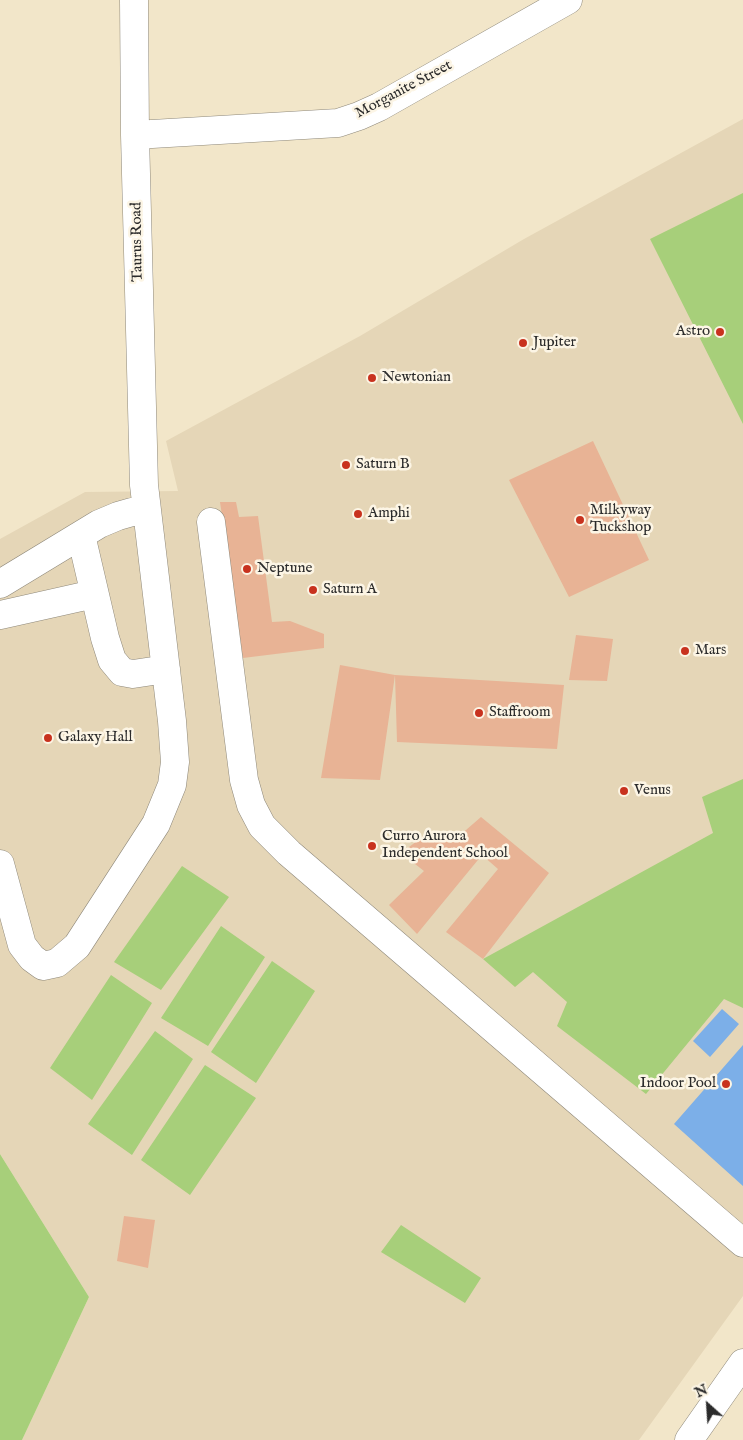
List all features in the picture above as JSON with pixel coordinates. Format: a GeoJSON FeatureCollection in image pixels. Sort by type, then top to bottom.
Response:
{"type":"FeatureCollection","features":[{"type":"Feature","properties":{"kind":"street","name":"Taurus Road"},"geometry":{"type":"LineString","coordinates":[[0,864],[22,945],[32,958],[44,966],[57,962],[77,946],[156,824],[172,785],[175,762],[172,721],[146,497],[135,135],[134,0]]}},
{"type":"Feature","properties":{"kind":"street","name":"Morganite Street"},"geometry":{"type":"LineString","coordinates":[[135,135],[338,123],[378,107],[568,0]]}},
{"type":"Feature","properties":{"kind":"street"},"geometry":{"type":"LineString","coordinates":[[0,584],[81,535],[118,516],[132,512],[146,497]]}},
{"type":"Feature","properties":{"kind":"street"},"geometry":{"type":"LineString","coordinates":[[211,522],[244,780],[251,805],[262,826],[289,854],[743,1243]]}},
{"type":"Feature","properties":{"kind":"street"},"geometry":{"type":"LineString","coordinates":[[81,535],[94,594],[112,660],[122,672],[133,674],[166,669]]}},
{"type":"Feature","properties":{"kind":"street"},"geometry":{"type":"LineString","coordinates":[[0,615],[94,594]]}},
{"type":"Feature","properties":{"kind":"street"},"geometry":{"type":"LineString","coordinates":[[689,1440],[743,1363]]}},
{"type":"Feature","properties":{"kind":"shaded area","name":"Curro Aurora Independent School"},"geometry":{"type":"Polygon","coordinates":[[[743,119],[743,1296],[639,1440],[22,1440],[89,1297],[0,1154],[0,539],[85,492],[178,491],[166,441],[360,336],[524,239],[743,119]]]}},
{"type":"Feature","properties":{"kind":"green space","name":"Astro"},"geometry":{"type":"Polygon","coordinates":[[[743,193],[743,424],[650,239],[743,193]]]}},
{"type":"Feature","properties":{"kind":"green space"},"geometry":{"type":"Polygon","coordinates":[[[743,779],[743,1008],[724,999],[646,1094],[557,1026],[567,1002],[533,972],[515,987],[483,959],[713,833],[702,797],[743,779]]]}},
{"type":"Feature","properties":{"kind":"green space"},"geometry":{"type":"Polygon","coordinates":[[[182,866],[229,897],[161,990],[114,962],[182,866]]]}},
{"type":"Feature","properties":{"kind":"green space"},"geometry":{"type":"Polygon","coordinates":[[[221,926],[265,957],[208,1046],[161,1018],[221,926]]]}},
{"type":"Feature","properties":{"kind":"green space"},"geometry":{"type":"Polygon","coordinates":[[[272,961],[315,991],[256,1083],[211,1052],[272,961]]]}},
{"type":"Feature","properties":{"kind":"green space"},"geometry":{"type":"Polygon","coordinates":[[[111,975],[152,1003],[92,1100],[50,1068],[111,975]]]}},
{"type":"Feature","properties":{"kind":"green space"},"geometry":{"type":"Polygon","coordinates":[[[155,1031],[193,1059],[132,1155],[88,1124],[155,1031]]]}},
{"type":"Feature","properties":{"kind":"green space"},"geometry":{"type":"Polygon","coordinates":[[[205,1065],[256,1098],[190,1195],[141,1160],[205,1065]]]}},
{"type":"Feature","properties":{"kind":"green space"},"geometry":{"type":"Polygon","coordinates":[[[0,1154],[89,1297],[22,1440],[0,1440],[0,1154]]]}},
{"type":"Feature","properties":{"kind":"green space"},"geometry":{"type":"Polygon","coordinates":[[[401,1225],[481,1278],[465,1303],[381,1252],[401,1225]]]}},
{"type":"Feature","properties":{"kind":"water"},"geometry":{"type":"Polygon","coordinates":[[[722,1009],[739,1024],[710,1057],[693,1041],[722,1009]]]}},
{"type":"Feature","properties":{"kind":"water","name":"Indoor Pool"},"geometry":{"type":"Polygon","coordinates":[[[743,1045],[743,1186],[674,1124],[743,1045]]]}},
{"type":"Feature","properties":{"kind":"building","name":"Milkyway Tuckshop"},"geometry":{"type":"Polygon","coordinates":[[[593,441],[649,560],[569,597],[509,480],[593,441]]]}},
{"type":"Feature","properties":{"kind":"building","name":"Neptune"},"geometry":{"type":"Polygon","coordinates":[[[220,502],[236,502],[239,517],[258,516],[272,622],[290,621],[324,634],[324,648],[243,658],[220,502]]]}},
{"type":"Feature","properties":{"kind":"building"},"geometry":{"type":"Polygon","coordinates":[[[576,635],[613,639],[607,681],[569,680],[576,635]]]}},
{"type":"Feature","properties":{"kind":"building"},"geometry":{"type":"Polygon","coordinates":[[[340,665],[395,675],[380,780],[321,778],[340,665]]]}},
{"type":"Feature","properties":{"kind":"building","name":"Staffroom"},"geometry":{"type":"Polygon","coordinates":[[[395,675],[564,685],[557,749],[397,742],[395,675]]]}},
{"type":"Feature","properties":{"kind":"building"},"geometry":{"type":"Polygon","coordinates":[[[481,817],[549,873],[483,959],[446,932],[498,869],[482,855],[417,934],[389,905],[424,871],[401,853],[429,832],[451,843],[481,817]]]}},
{"type":"Feature","properties":{"kind":"building"},"geometry":{"type":"Polygon","coordinates":[[[124,1216],[155,1220],[148,1268],[117,1261],[124,1216]]]}},
{"type":"Feature","properties":{"kind":"place","name":"Astro"},"geometry":{"type":"Point","coordinates":[720,332]}},
{"type":"Feature","properties":{"kind":"place","name":"Jupiter"},"geometry":{"type":"Point","coordinates":[523,343]}},
{"type":"Feature","properties":{"kind":"place","name":"Newtonian"},"geometry":{"type":"Point","coordinates":[372,378]}},
{"type":"Feature","properties":{"kind":"place","name":"Saturn B"},"geometry":{"type":"Point","coordinates":[346,465]}},
{"type":"Feature","properties":{"kind":"place","name":"Amphi"},"geometry":{"type":"Point","coordinates":[358,514]}},
{"type":"Feature","properties":{"kind":"place","name":"Milkyway Tuckshop"},"geometry":{"type":"Point","coordinates":[580,520]}},
{"type":"Feature","properties":{"kind":"place","name":"Neptune"},"geometry":{"type":"Point","coordinates":[247,569]}},
{"type":"Feature","properties":{"kind":"place","name":"Saturn A"},"geometry":{"type":"Point","coordinates":[313,590]}},
{"type":"Feature","properties":{"kind":"place","name":"Mars"},"geometry":{"type":"Point","coordinates":[685,651]}},
{"type":"Feature","properties":{"kind":"place","name":"Staffroom"},"geometry":{"type":"Point","coordinates":[479,713]}},
{"type":"Feature","properties":{"kind":"place","name":"Galaxy Hall"},"geometry":{"type":"Point","coordinates":[48,738]}},
{"type":"Feature","properties":{"kind":"place","name":"Venus"},"geometry":{"type":"Point","coordinates":[624,791]}},
{"type":"Feature","properties":{"kind":"place","name":"Curro Aurora Independent School"},"geometry":{"type":"Point","coordinates":[372,846]}},
{"type":"Feature","properties":{"kind":"place","name":"Indoor Pool"},"geometry":{"type":"Point","coordinates":[726,1084]}}]}
